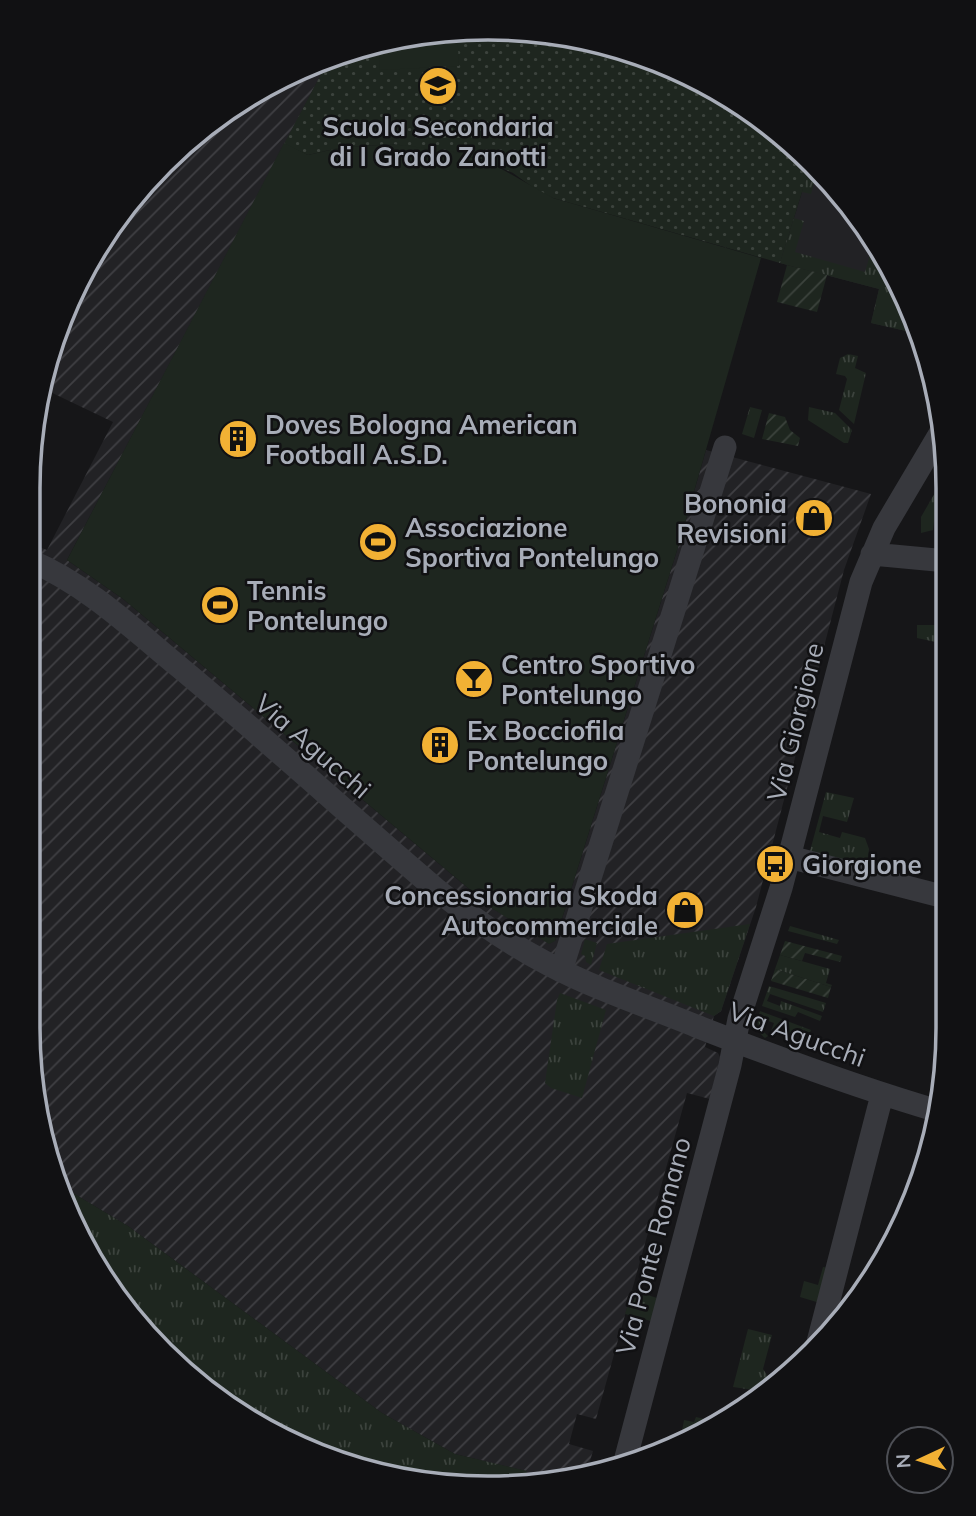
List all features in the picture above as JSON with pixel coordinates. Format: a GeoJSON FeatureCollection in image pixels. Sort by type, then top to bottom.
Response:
{"type":"FeatureCollection","features":[{"type":"Feature","properties":{"kind":"street","name":"Via Giorgione"},"geometry":{"type":"LineString","coordinates":[[735,1041],[739,1019],[789,857],[847,631],[872,554],[884,528],[933,444]]}},
{"type":"Feature","properties":{"kind":"street"},"geometry":{"type":"LineString","coordinates":[[561,971],[725,447]]}},
{"type":"Feature","properties":{"kind":"street"},"geometry":{"type":"LineString","coordinates":[[872,554],[936,560]]}},
{"type":"Feature","properties":{"kind":"street","name":"Via Agucchi"},"geometry":{"type":"LineString","coordinates":[[40,565],[64,577],[128,624],[468,915],[529,954],[561,971],[735,1041],[882,1095],[928,1108]]}},
{"type":"Feature","properties":{"kind":"street"},"geometry":{"type":"LineString","coordinates":[[789,857],[936,895]]}},
{"type":"Feature","properties":{"kind":"street","name":"Via Ponte Romano"},"geometry":{"type":"LineString","coordinates":[[627,1453],[735,1041]]}},
{"type":"Feature","properties":{"kind":"street"},"geometry":{"type":"LineString","coordinates":[[822,1326],[882,1095]]}},
{"type":"Feature","properties":{"kind":"shaded area"},"geometry":{"type":"Polygon","coordinates":[[[322,72],[67,560],[123,599],[493,909],[555,941],[706,450],[871,494],[844,570],[756,907],[721,1011],[714,1016],[705,1047],[718,1053],[720,1057],[710,1099],[687,1093],[596,1419],[577,1414],[569,1444],[593,1451],[589,1464],[525,1474],[526,1471],[455,1454],[382,1413],[128,1226],[72,1192],[49,1115],[41,1057],[40,547],[47,550],[113,422],[51,392],[74,317],[100,264],[151,193],[193,151],[264,100],[322,72]]]}},
{"type":"Feature","properties":{"kind":"shaded area"},"geometry":{"type":"Polygon","coordinates":[[[808,174],[843,215],[876,264],[907,331],[871,323],[879,289],[780,263],[808,174]]]}},
{"type":"Feature","properties":{"kind":"green space"},"geometry":{"type":"Polygon","coordinates":[[[458,41],[459,66],[380,70],[379,54],[458,41]]]}},
{"type":"Feature","properties":{"kind":"green space"},"geometry":{"type":"Polygon","coordinates":[[[517,41],[604,56],[632,64],[686,86],[761,133],[808,174],[780,263],[553,198],[542,194],[513,173],[479,158],[391,144],[339,148],[308,155],[284,144],[322,72],[372,56],[430,44],[517,41]]]}},
{"type":"Feature","properties":{"kind":"green space","name":"Associazione Sportiva Pontelungo"},"geometry":{"type":"Polygon","coordinates":[[[284,143],[308,155],[339,148],[391,144],[450,151],[491,163],[553,198],[761,258],[679,544],[555,941],[549,944],[493,909],[123,599],[67,560],[284,143]]]}},
{"type":"Feature","properties":{"kind":"green space"},"geometry":{"type":"Polygon","coordinates":[[[808,174],[817,184],[814,183],[811,194],[802,192],[808,174]]]}},
{"type":"Feature","properties":{"kind":"green space"},"geometry":{"type":"Polygon","coordinates":[[[794,218],[804,221],[795,252],[865,272],[870,255],[890,290],[907,331],[871,323],[879,289],[780,263],[794,218]]]}},
{"type":"Feature","properties":{"kind":"green space"},"geometry":{"type":"Polygon","coordinates":[[[787,265],[827,275],[817,312],[777,302],[787,265]]]}},
{"type":"Feature","properties":{"kind":"green space"},"geometry":{"type":"Polygon","coordinates":[[[848,354],[858,356],[855,368],[866,373],[854,424],[839,410],[847,379],[836,374],[840,358],[848,354]]]}},
{"type":"Feature","properties":{"kind":"green space"},"geometry":{"type":"Polygon","coordinates":[[[750,407],[762,410],[754,438],[742,434],[750,407]]]}},
{"type":"Feature","properties":{"kind":"green space"},"geometry":{"type":"Polygon","coordinates":[[[809,407],[835,413],[852,430],[848,443],[808,420],[809,407]]]}},
{"type":"Feature","properties":{"kind":"green space"},"geometry":{"type":"Polygon","coordinates":[[[769,413],[785,417],[790,430],[800,438],[798,446],[762,439],[769,413]]]}},
{"type":"Feature","properties":{"kind":"green space"},"geometry":{"type":"Polygon","coordinates":[[[936,491],[933,530],[921,533],[921,517],[936,491]]]}},
{"type":"Feature","properties":{"kind":"green space"},"geometry":{"type":"Polygon","coordinates":[[[917,625],[936,625],[936,642],[917,638],[917,625]]]}},
{"type":"Feature","properties":{"kind":"green space"},"geometry":{"type":"Polygon","coordinates":[[[826,792],[854,798],[847,822],[823,816],[819,832],[840,838],[842,832],[865,838],[869,849],[867,866],[810,851],[826,792]]]}},
{"type":"Feature","properties":{"kind":"green space"},"geometry":{"type":"Polygon","coordinates":[[[750,924],[721,1011],[714,1016],[599,970],[607,944],[750,924]]]}},
{"type":"Feature","properties":{"kind":"green space"},"geometry":{"type":"Polygon","coordinates":[[[790,926],[839,940],[837,944],[788,931],[790,926]]]}},
{"type":"Feature","properties":{"kind":"green space"},"geometry":{"type":"Polygon","coordinates":[[[585,939],[597,943],[591,965],[581,954],[585,939]]]}},
{"type":"Feature","properties":{"kind":"green space"},"geometry":{"type":"Polygon","coordinates":[[[785,941],[842,956],[840,962],[805,953],[802,961],[780,955],[785,941]]]}},
{"type":"Feature","properties":{"kind":"green space"},"geometry":{"type":"Polygon","coordinates":[[[780,955],[830,969],[826,983],[832,985],[831,987],[775,969],[780,955]]]}},
{"type":"Feature","properties":{"kind":"green space"},"geometry":{"type":"Polygon","coordinates":[[[775,969],[831,987],[828,998],[771,981],[775,969]]]}},
{"type":"Feature","properties":{"kind":"green space"},"geometry":{"type":"Polygon","coordinates":[[[769,986],[826,1003],[823,1012],[770,994],[767,1001],[780,1006],[781,1001],[822,1016],[820,1021],[798,1012],[795,1017],[762,1006],[769,986]]]}},
{"type":"Feature","properties":{"kind":"green space"},"geometry":{"type":"Polygon","coordinates":[[[560,993],[606,1010],[582,1098],[551,1088],[545,1083],[560,993]]]}},
{"type":"Feature","properties":{"kind":"green space"},"geometry":{"type":"Polygon","coordinates":[[[760,1011],[811,1030],[809,1035],[798,1031],[795,1039],[771,1031],[774,1023],[763,1019],[760,1028],[768,1036],[765,1038],[758,1026],[760,1011]]]}},
{"type":"Feature","properties":{"kind":"green space"},"geometry":{"type":"Polygon","coordinates":[[[72,1192],[128,1226],[382,1413],[455,1454],[527,1471],[526,1474],[488,1476],[401,1467],[317,1442],[264,1416],[193,1365],[151,1323],[100,1252],[72,1192]]]}},
{"type":"Feature","properties":{"kind":"green space"},"geometry":{"type":"Polygon","coordinates":[[[823,1267],[829,1268],[820,1303],[800,1297],[804,1281],[818,1285],[823,1267]]]}},
{"type":"Feature","properties":{"kind":"green space"},"geometry":{"type":"Polygon","coordinates":[[[632,1290],[657,1298],[651,1321],[625,1314],[632,1290]]]}},
{"type":"Feature","properties":{"kind":"green space"},"geometry":{"type":"Polygon","coordinates":[[[748,1329],[772,1335],[763,1369],[767,1375],[765,1379],[752,1390],[733,1387],[748,1329]]]}},
{"type":"Feature","properties":{"kind":"green space"},"geometry":{"type":"Polygon","coordinates":[[[696,1417],[706,1419],[682,1431],[684,1420],[694,1422],[696,1417]]]}},
{"type":"Feature","properties":{"kind":"place","name":"Scuola Secondaria di I Grado Zanotti"},"geometry":{"type":"Point","coordinates":[438,86]}},
{"type":"Feature","properties":{"kind":"place","name":"Doves Bologna American Football A.S.D."},"geometry":{"type":"Point","coordinates":[238,439]}},
{"type":"Feature","properties":{"kind":"place","name":"Bononia Revisioni"},"geometry":{"type":"Point","coordinates":[814,518]}},
{"type":"Feature","properties":{"kind":"place","name":"Associazione Sportiva Pontelungo"},"geometry":{"type":"Point","coordinates":[378,542]}},
{"type":"Feature","properties":{"kind":"place","name":"Tennis Pontelungo"},"geometry":{"type":"Point","coordinates":[220,605]}},
{"type":"Feature","properties":{"kind":"place","name":"Centro Sportivo Pontelungo"},"geometry":{"type":"Point","coordinates":[474,679]}},
{"type":"Feature","properties":{"kind":"place","name":"Ex Bocciofila Pontelungo"},"geometry":{"type":"Point","coordinates":[440,745]}},
{"type":"Feature","properties":{"kind":"place","name":"Giorgione"},"geometry":{"type":"Point","coordinates":[775,864]}},
{"type":"Feature","properties":{"kind":"place","name":"Concessionaria Skoda Autocommerciale"},"geometry":{"type":"Point","coordinates":[685,910]}}]}
